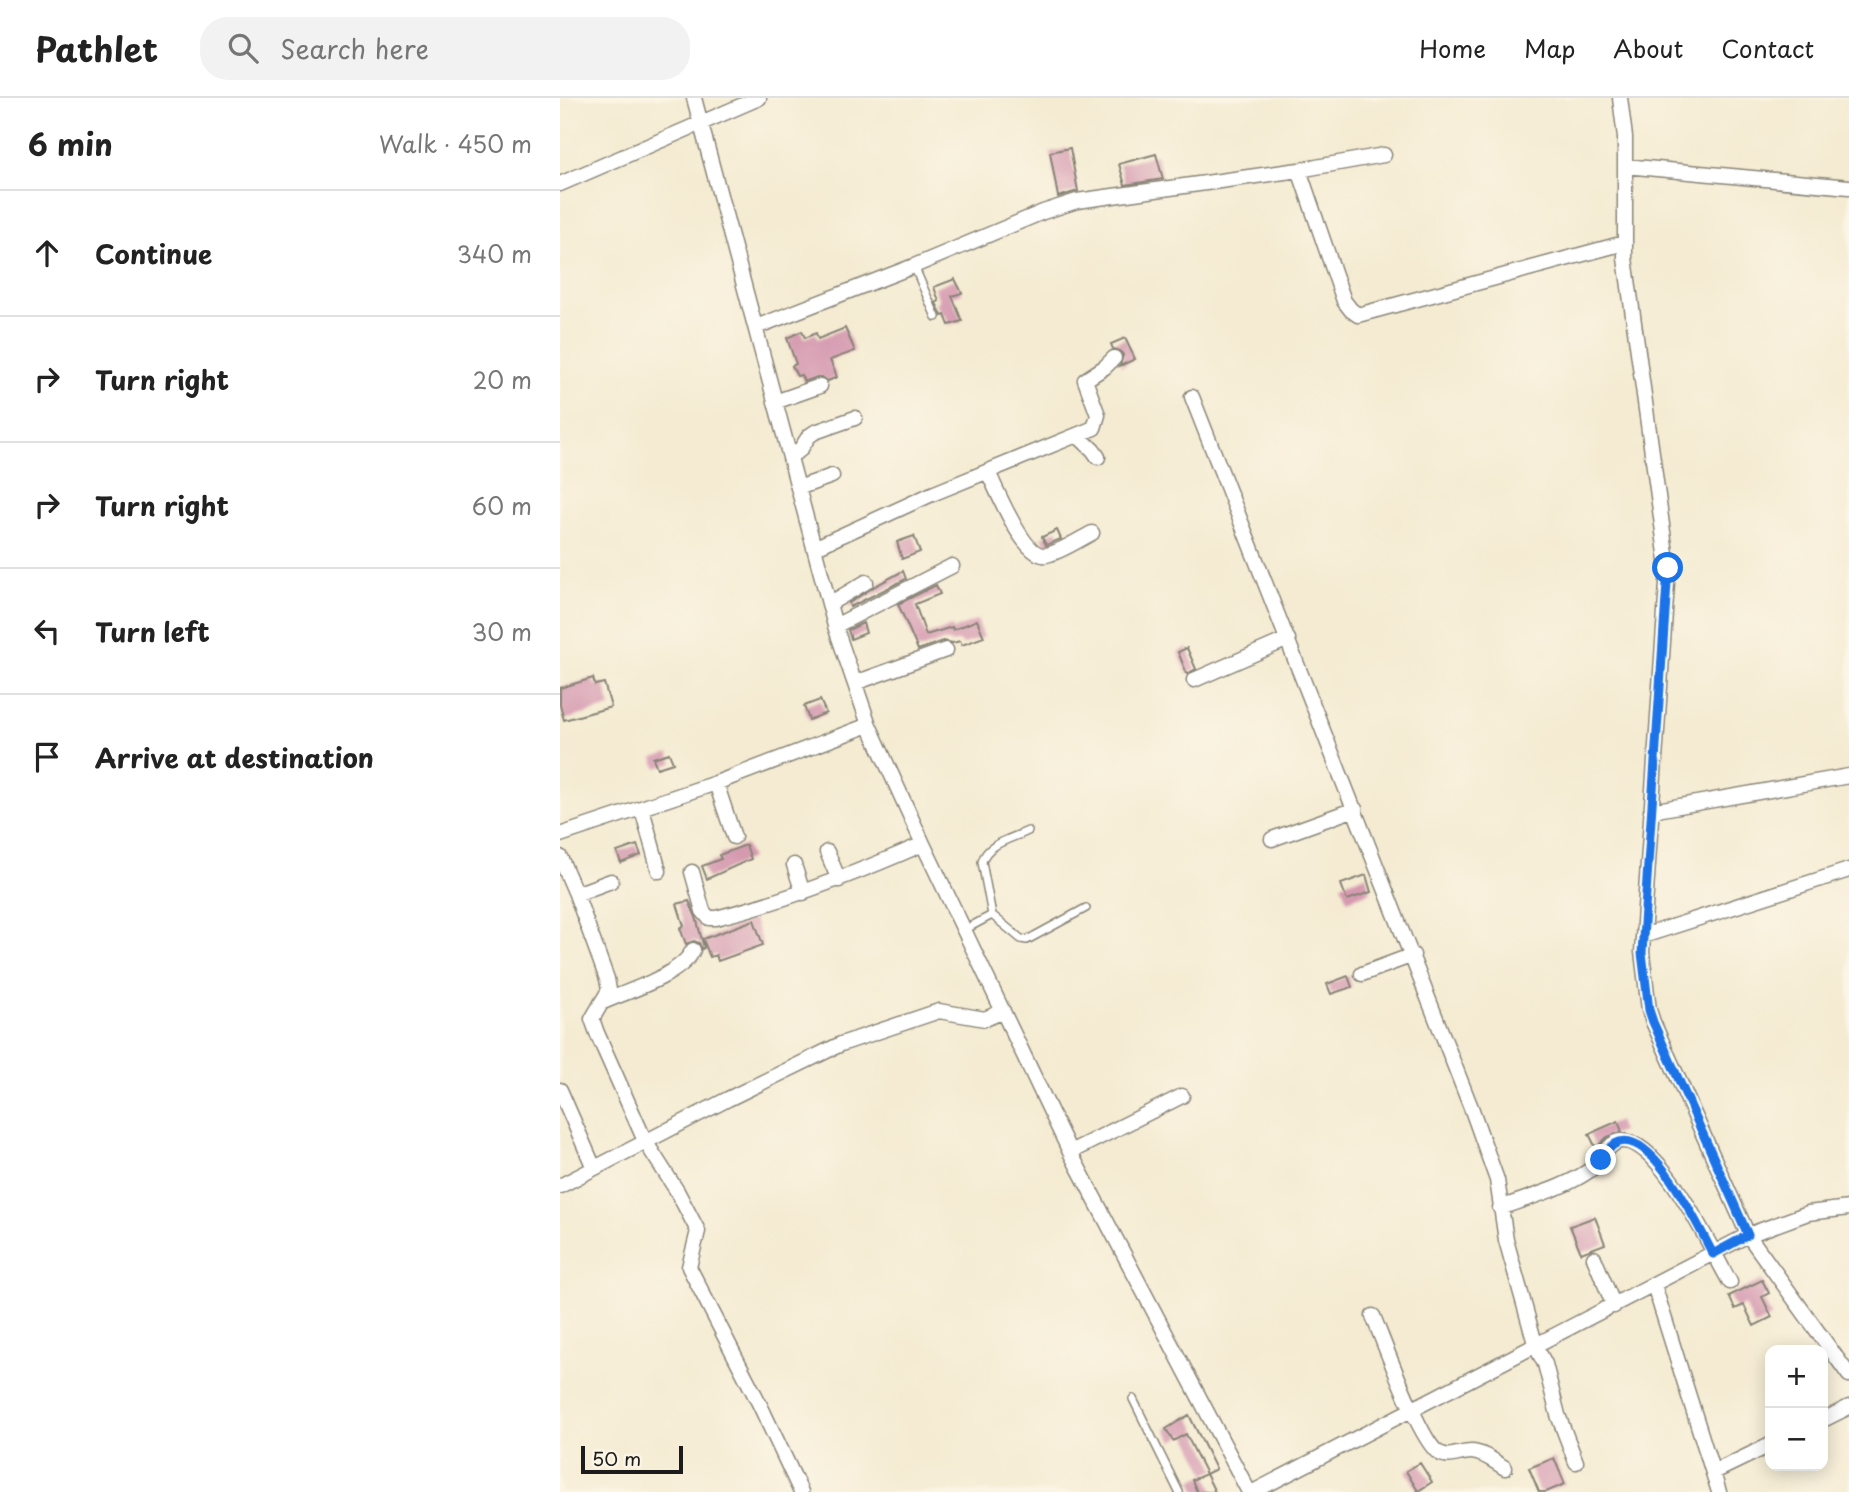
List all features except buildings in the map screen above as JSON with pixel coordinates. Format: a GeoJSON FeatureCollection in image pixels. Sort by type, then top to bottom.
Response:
{"type":"FeatureCollection","features":[{"type":"Feature","properties":{"kind":"street"},"geometry":{"type":"LineString","coordinates":[[694,98],[835,626],[869,725],[1070,1152],[1251,1492],[1536,1347],[1748,1235],[1808,1213],[1849,1208]]}},
{"type":"Feature","properties":{"kind":"street"},"geometry":{"type":"LineString","coordinates":[[560,184],[759,98]]}},
{"type":"Feature","properties":{"kind":"street"},"geometry":{"type":"LineString","coordinates":[[1620,98],[1625,137],[1625,246],[1628,284],[1668,568],[1642,953],[1649,1010],[1748,1235],[1849,1376]]}},
{"type":"Feature","properties":{"kind":"street"},"geometry":{"type":"LineString","coordinates":[[756,327],[914,267],[1043,212],[1077,201],[1384,156]]}},
{"type":"Feature","properties":{"kind":"street"},"geometry":{"type":"LineString","coordinates":[[1625,166],[1849,187]]}},
{"type":"Feature","properties":{"kind":"street"},"geometry":{"type":"LineString","coordinates":[[1299,170],[1344,301],[1358,315],[1617,244],[1625,246]]}},
{"type":"Feature","properties":{"kind":"street"},"geometry":{"type":"LineString","coordinates":[[814,548],[1094,428],[1098,415],[1085,380],[1114,358]]}},
{"type":"Feature","properties":{"kind":"street"},"geometry":{"type":"LineString","coordinates":[[775,402],[821,386]]}},
{"type":"Feature","properties":{"kind":"street"},"geometry":{"type":"LineString","coordinates":[[1192,397],[1413,955],[1497,1180],[1506,1240],[1536,1347],[1545,1364],[1558,1415],[1576,1462]]}},
{"type":"Feature","properties":{"kind":"street"},"geometry":{"type":"LineString","coordinates":[[790,456],[800,450],[815,432],[855,418]]}},
{"type":"Feature","properties":{"kind":"street"},"geometry":{"type":"LineString","coordinates":[[1077,435],[1098,457]]}},
{"type":"Feature","properties":{"kind":"street"},"geometry":{"type":"LineString","coordinates":[[988,472],[1020,536],[1034,553],[1043,556],[1053,553],[1092,533]]}},
{"type":"Feature","properties":{"kind":"street"},"geometry":{"type":"LineString","coordinates":[[798,488],[832,476]]}},
{"type":"Feature","properties":{"kind":"street"},"geometry":{"type":"LineString","coordinates":[[835,626],[952,566]]}},
{"type":"Feature","properties":{"kind":"street"},"geometry":{"type":"LineString","coordinates":[[829,604],[866,582]]}},
{"type":"Feature","properties":{"kind":"street"},"geometry":{"type":"LineString","coordinates":[[1194,680],[1288,639]]}},
{"type":"Feature","properties":{"kind":"street"},"geometry":{"type":"LineString","coordinates":[[855,682],[946,650]]}},
{"type":"Feature","properties":{"kind":"street"},"geometry":{"type":"LineString","coordinates":[[560,835],[716,783],[869,725]]}},
{"type":"Feature","properties":{"kind":"street"},"geometry":{"type":"LineString","coordinates":[[1651,811],[1849,776]]}},
{"type":"Feature","properties":{"kind":"street"},"geometry":{"type":"LineString","coordinates":[[716,783],[734,837]]}},
{"type":"Feature","properties":{"kind":"street"},"geometry":{"type":"LineString","coordinates":[[642,808],[659,871]]}},
{"type":"Feature","properties":{"kind":"street"},"geometry":{"type":"LineString","coordinates":[[1272,839],[1355,809]]}},
{"type":"Feature","properties":{"kind":"street"},"geometry":{"type":"LineString","coordinates":[[692,872],[703,911],[709,918],[716,918],[803,893],[923,844]]}},
{"type":"Feature","properties":{"kind":"street"},"geometry":{"type":"LineString","coordinates":[[827,852],[839,880]]}},
{"type":"Feature","properties":{"kind":"street"},"geometry":{"type":"LineString","coordinates":[[560,857],[607,979],[609,990],[592,1019],[645,1141],[677,1191],[698,1231],[689,1267],[801,1492]]}},
{"type":"Feature","properties":{"kind":"street"},"geometry":{"type":"LineString","coordinates":[[794,865],[803,893]]}},
{"type":"Feature","properties":{"kind":"street"},"geometry":{"type":"LineString","coordinates":[[1643,936],[1849,870]]}},
{"type":"Feature","properties":{"kind":"street"},"geometry":{"type":"LineString","coordinates":[[576,894],[611,881]]}},
{"type":"Feature","properties":{"kind":"street"},"geometry":{"type":"LineString","coordinates":[[601,1003],[674,970],[689,959],[693,950]]}},
{"type":"Feature","properties":{"kind":"street"},"geometry":{"type":"LineString","coordinates":[[1362,974],[1413,955]]}},
{"type":"Feature","properties":{"kind":"street"},"geometry":{"type":"LineString","coordinates":[[560,1186],[841,1044],[939,1012],[985,1018],[1003,1011]]}},
{"type":"Feature","properties":{"kind":"street"},"geometry":{"type":"LineString","coordinates":[[560,1090],[594,1168]]}},
{"type":"Feature","properties":{"kind":"street"},"geometry":{"type":"LineString","coordinates":[[1070,1152],[1182,1096]]}},
{"type":"Feature","properties":{"kind":"street"},"geometry":{"type":"LineString","coordinates":[[1500,1208],[1577,1178],[1601,1160],[1612,1144],[1621,1141],[1633,1143],[1666,1171],[1730,1282]]}},
{"type":"Feature","properties":{"kind":"street"},"geometry":{"type":"LineString","coordinates":[[1594,1258],[1614,1306]]}},
{"type":"Feature","properties":{"kind":"street"},"geometry":{"type":"LineString","coordinates":[[1654,1285],[1719,1492]]}},
{"type":"Feature","properties":{"kind":"street"},"geometry":{"type":"LineString","coordinates":[[1373,1316],[1433,1450],[1443,1455],[1471,1452],[1480,1454],[1505,1468]]}},
{"type":"Feature","properties":{"kind":"street"},"geometry":{"type":"LineString","coordinates":[[1828,1418],[1849,1407]]}},
{"type":"Feature","properties":{"kind":"street"},"geometry":{"type":"LineString","coordinates":[[1714,1472],[1765,1447]]}},
{"type":"Feature","properties":{"kind":"lane"},"geometry":{"type":"LineString","coordinates":[[914,267],[936,317]]}},
{"type":"Feature","properties":{"kind":"lane"},"geometry":{"type":"LineString","coordinates":[[1028,831],[989,849],[984,855],[982,862],[992,915],[1021,939],[1027,940],[1086,908]]}},
{"type":"Feature","properties":{"kind":"lane"},"geometry":{"type":"LineString","coordinates":[[964,930],[992,915]]}},
{"type":"Feature","properties":{"kind":"lane"},"geometry":{"type":"LineString","coordinates":[[1133,1399],[1179,1492]]}},
{"type":"Feature","properties":{"kind":"route"},"geometry":{"type":"LineString","coordinates":[[1601,1160],[1612,1144],[1621,1141],[1633,1143],[1644,1150],[1666,1171],[1674,1183],[1713,1254],[1748,1235],[1653,1022],[1642,953],[1668,568]]}}]}
